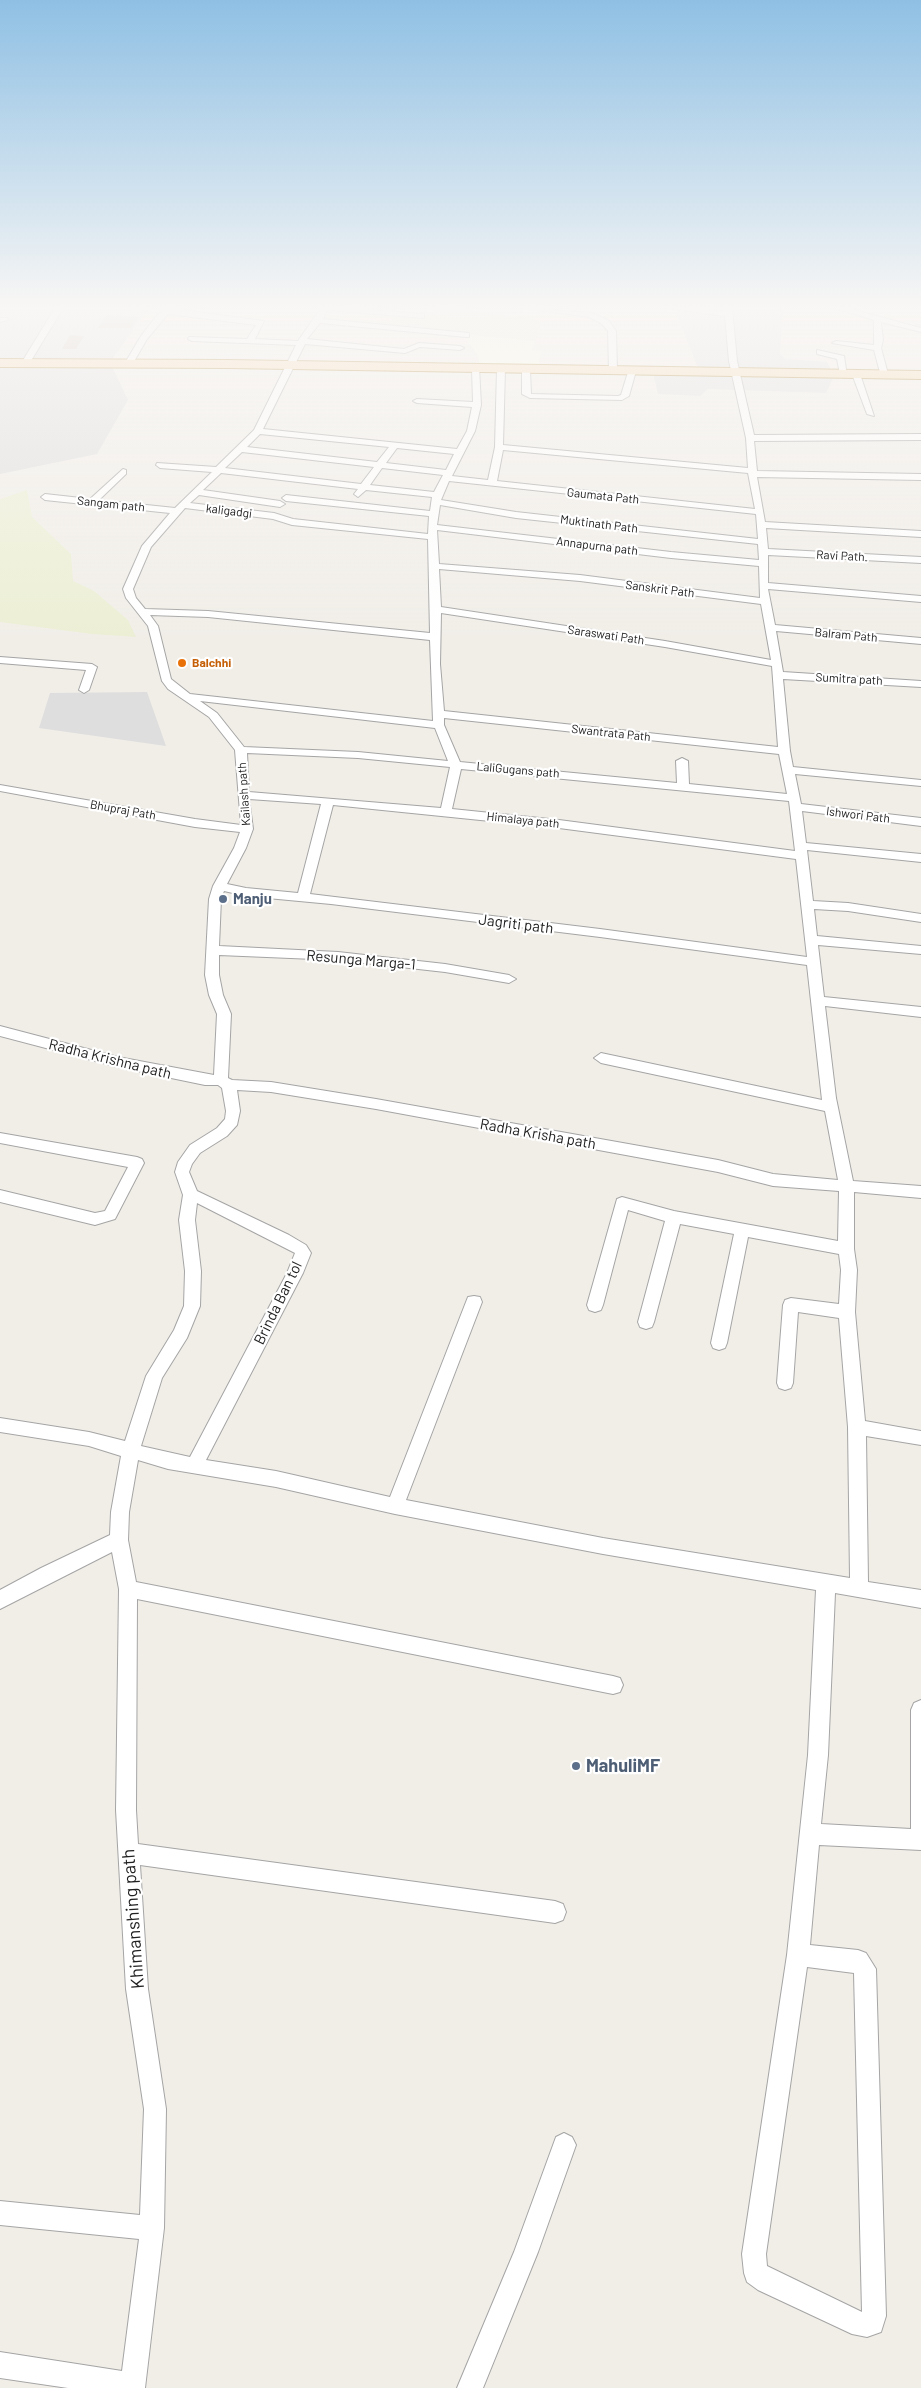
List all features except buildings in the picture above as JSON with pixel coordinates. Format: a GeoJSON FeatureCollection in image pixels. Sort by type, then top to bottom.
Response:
{"type":"FeatureCollection","features":[{"type":"Feature","properties":{"kind":"street","name":"Kailash path"},"geometry":{"type":"LineString","coordinates":[[190,1195],[182,1172],[185,1162],[195,1149],[222,1132],[232,1122],[233,1111],[225,1083],[224,1014],[216,995],[212,975],[212,950],[215,898],[219,886],[240,848],[247,829],[241,750],[213,715],[202,705],[185,696],[166,679],[153,626],[131,598],[128,590],[146,546],[258,431],[264,419]]}},
{"type":"Feature","properties":{"kind":"street"},"geometry":{"type":"LineString","coordinates":[[446,812],[456,765],[439,719],[435,637],[433,514],[436,498],[471,431],[474,419]]}},
{"type":"Feature","properties":{"kind":"street"},"geometry":{"type":"LineString","coordinates":[[492,484],[499,447],[500,419]]}},
{"type":"Feature","properties":{"kind":"street"},"geometry":{"type":"LineString","coordinates":[[746,419],[760,512],[763,586],[777,670],[784,751],[795,803],[830,1108],[847,1186],[846,1249],[849,1270],[847,1312],[857,1427],[859,1588]]}},
{"type":"Feature","properties":{"kind":"street"},"geometry":{"type":"LineString","coordinates":[[258,431],[320,459]]}},
{"type":"Feature","properties":{"kind":"street"},"geometry":{"type":"LineString","coordinates":[[750,438],[921,437]]}},
{"type":"Feature","properties":{"kind":"street"},"geometry":{"type":"LineString","coordinates":[[160,465],[219,470],[320,459],[395,445],[460,452]]}},
{"type":"Feature","properties":{"kind":"street"},"geometry":{"type":"LineString","coordinates":[[349,505],[395,445]]}},
{"type":"Feature","properties":{"kind":"street"},"geometry":{"type":"LineString","coordinates":[[499,447],[753,472],[921,477]]}},
{"type":"Feature","properties":{"kind":"street"},"geometry":{"type":"LineString","coordinates":[[241,449],[320,459]]}},
{"type":"Feature","properties":{"kind":"street"},"geometry":{"type":"LineString","coordinates":[[274,516],[283,501],[320,459]]}},
{"type":"Feature","properties":{"kind":"street","name":"Gaumata Path"},"geometry":{"type":"LineString","coordinates":[[320,459],[380,465],[492,484],[760,512]]}},
{"type":"Feature","properties":{"kind":"street","name":"Muktinath Path"},"geometry":{"type":"LineString","coordinates":[[320,459],[363,487],[436,498],[516,515],[763,552]]}},
{"type":"Feature","properties":{"kind":"street"},"geometry":{"type":"LineString","coordinates":[[92,502],[122,472]]}},
{"type":"Feature","properties":{"kind":"street"},"geometry":{"type":"LineString","coordinates":[[198,492],[433,514]]}},
{"type":"Feature","properties":{"kind":"street","name":"Sangam path"},"geometry":{"type":"LineString","coordinates":[[46,497],[181,508]]}},
{"type":"Feature","properties":{"kind":"street","name":"kaligadgi"},"geometry":{"type":"LineString","coordinates":[[181,508],[274,516],[292,522],[432,532]]}},
{"type":"Feature","properties":{"kind":"street"},"geometry":{"type":"LineString","coordinates":[[761,525],[921,534]]}},
{"type":"Feature","properties":{"kind":"street","name":"Annapurna path"},"geometry":{"type":"LineString","coordinates":[[432,532],[671,556],[763,552]]}},
{"type":"Feature","properties":{"kind":"street","name":"Ravi Path."},"geometry":{"type":"LineString","coordinates":[[763,552],[921,560]]}},
{"type":"Feature","properties":{"kind":"street","name":"Sanskrit Path"},"geometry":{"type":"LineString","coordinates":[[434,566],[554,576],[767,602]]}},
{"type":"Feature","properties":{"kind":"street"},"geometry":{"type":"LineString","coordinates":[[763,586],[921,599]]}},
{"type":"Feature","properties":{"kind":"street","name":"Saraswati Path"},"geometry":{"type":"LineString","coordinates":[[435,609],[665,644],[777,670]]}},
{"type":"Feature","properties":{"kind":"street"},"geometry":{"type":"LineString","coordinates":[[142,612],[208,614],[435,637]]}},
{"type":"Feature","properties":{"kind":"street","name":"Balram Path"},"geometry":{"type":"LineString","coordinates":[[771,628],[921,641]]}},
{"type":"Feature","properties":{"kind":"street"},"geometry":{"type":"LineString","coordinates":[[0,660],[92,667],[93,669],[84,690]]}},
{"type":"Feature","properties":{"kind":"street","name":"Sumitra path"},"geometry":{"type":"LineString","coordinates":[[777,670],[921,684]]}},
{"type":"Feature","properties":{"kind":"street","name":"Swantrata Path"},"geometry":{"type":"LineString","coordinates":[[185,696],[784,751]]}},
{"type":"Feature","properties":{"kind":"street","name":"LaliGugans path"},"geometry":{"type":"LineString","coordinates":[[241,750],[305,751],[579,775],[795,803]]}},
{"type":"Feature","properties":{"kind":"street"},"geometry":{"type":"LineString","coordinates":[[682,761],[684,788]]}},
{"type":"Feature","properties":{"kind":"street"},"geometry":{"type":"LineString","coordinates":[[788,770],[921,783]]}},
{"type":"Feature","properties":{"kind":"street","name":"Bhupraj Path"},"geometry":{"type":"LineString","coordinates":[[0,788],[195,823],[247,829]]}},
{"type":"Feature","properties":{"kind":"street","name":"Himalaya path"},"geometry":{"type":"LineString","coordinates":[[244,795],[446,812],[801,851],[921,858]]}},
{"type":"Feature","properties":{"kind":"street"},"geometry":{"type":"LineString","coordinates":[[303,897],[312,870],[328,801]]}},
{"type":"Feature","properties":{"kind":"street","name":"Ishwori Path"},"geometry":{"type":"LineString","coordinates":[[795,803],[921,822]]}},
{"type":"Feature","properties":{"kind":"street","name":"Jagriti path"},"geometry":{"type":"LineString","coordinates":[[219,886],[246,892],[303,897],[600,933],[814,962]]}},
{"type":"Feature","properties":{"kind":"street"},"geometry":{"type":"LineString","coordinates":[[808,905],[848,907],[921,918]]}},
{"type":"Feature","properties":{"kind":"street"},"geometry":{"type":"LineString","coordinates":[[812,940],[921,950]]}},
{"type":"Feature","properties":{"kind":"street","name":"Resunga Marga-1"},"geometry":{"type":"LineString","coordinates":[[212,950],[338,956],[445,968],[509,979]]}},
{"type":"Feature","properties":{"kind":"street"},"geometry":{"type":"LineString","coordinates":[[818,1001],[921,1012]]}},
{"type":"Feature","properties":{"kind":"street","name":"Radha Krishna path"},"geometry":{"type":"LineString","coordinates":[[0,1031],[118,1062],[225,1083]]}},
{"type":"Feature","properties":{"kind":"street"},"geometry":{"type":"LineString","coordinates":[[601,1058],[830,1108]]}},
{"type":"Feature","properties":{"kind":"street","name":"Radha Krisha path"},"geometry":{"type":"LineString","coordinates":[[225,1083],[271,1087],[718,1166],[773,1180],[921,1192]]}},
{"type":"Feature","properties":{"kind":"street"},"geometry":{"type":"LineString","coordinates":[[0,1138],[137,1162],[110,1215],[95,1219],[0,1196]]}},
{"type":"Feature","properties":{"kind":"street","name":"Khimanshing path"},"geometry":{"type":"LineString","coordinates":[[132,2387],[152,2228],[155,2109],[138,1989],[126,1810],[128,1589],[119,1540],[122,1497],[131,1450],[154,1376],[181,1333],[192,1306],[194,1271],[187,1220],[190,1195]]}},
{"type":"Feature","properties":{"kind":"street","name":"Brinda Ban tol"},"geometry":{"type":"LineString","coordinates":[[190,1195],[203,1199],[284,1239],[301,1249],[303,1253],[295,1274],[194,1466]]}},
{"type":"Feature","properties":{"kind":"street"},"geometry":{"type":"LineString","coordinates":[[595,1305],[622,1203],[674,1217],[846,1249]]}},
{"type":"Feature","properties":{"kind":"street"},"geometry":{"type":"LineString","coordinates":[[646,1322],[674,1217]]}},
{"type":"Feature","properties":{"kind":"street"},"geometry":{"type":"LineString","coordinates":[[720,1343],[742,1230]]}},
{"type":"Feature","properties":{"kind":"street"},"geometry":{"type":"LineString","coordinates":[[395,1506],[474,1302]]}},
{"type":"Feature","properties":{"kind":"street"},"geometry":{"type":"LineString","coordinates":[[785,1382],[791,1305],[847,1312]]}},
{"type":"Feature","properties":{"kind":"street"},"geometry":{"type":"LineString","coordinates":[[0,1425],[81,1437],[194,1466],[276,1479],[395,1506],[613,1548],[921,1599]]}},
{"type":"Feature","properties":{"kind":"street"},"geometry":{"type":"LineString","coordinates":[[857,1427],[921,1438]]}},
{"type":"Feature","properties":{"kind":"street"},"geometry":{"type":"LineString","coordinates":[[0,1600],[47,1574],[119,1540]]}},
{"type":"Feature","properties":{"kind":"street"},"geometry":{"type":"LineString","coordinates":[[798,1955],[858,1961],[865,1969],[874,2316],[872,2323],[867,2325],[861,2325],[767,2281],[756,2273],[754,2254],[798,1955],[818,1755],[826,1584]]}},
{"type":"Feature","properties":{"kind":"street"},"geometry":{"type":"LineString","coordinates":[[128,1589],[613,1685]]}},
{"type":"Feature","properties":{"kind":"street"},"geometry":{"type":"LineString","coordinates":[[810,1834],[921,1840],[921,1710]]}},
{"type":"Feature","properties":{"kind":"street"},"geometry":{"type":"LineString","coordinates":[[129,1853],[555,1912]]}},
{"type":"Feature","properties":{"kind":"street"},"geometry":{"type":"LineString","coordinates":[[470,2388],[526,2252],[564,2145]]}},
{"type":"Feature","properties":{"kind":"street"},"geometry":{"type":"LineString","coordinates":[[0,2213],[152,2228]]}},
{"type":"Feature","properties":{"kind":"street"},"geometry":{"type":"LineString","coordinates":[[0,2365],[132,2387]]}},
{"type":"Feature","properties":{"kind":"shaded area"},"geometry":{"type":"Polygon","coordinates":[[[0,419],[117,419],[97,454],[0,474],[0,419]]]}},
{"type":"Feature","properties":{"kind":"shaded area"},"geometry":{"type":"Polygon","coordinates":[[[27,490],[32,517],[71,554],[73,581],[94,591],[128,620],[136,637],[92,634],[0,622],[0,499],[27,490]]]}},
{"type":"Feature","properties":{"kind":"shaded area"},"geometry":{"type":"Polygon","coordinates":[[[147,692],[166,746],[39,728],[50,693],[147,692]]]}},
{"type":"Feature","properties":{"kind":"place","name":"Balchhi"},"geometry":{"type":"Point","coordinates":[182,663]}},
{"type":"Feature","properties":{"kind":"place","name":"Manju"},"geometry":{"type":"Point","coordinates":[223,899]}},
{"type":"Feature","properties":{"kind":"place","name":"MahuliMF"},"geometry":{"type":"Point","coordinates":[576,1766]}}]}
